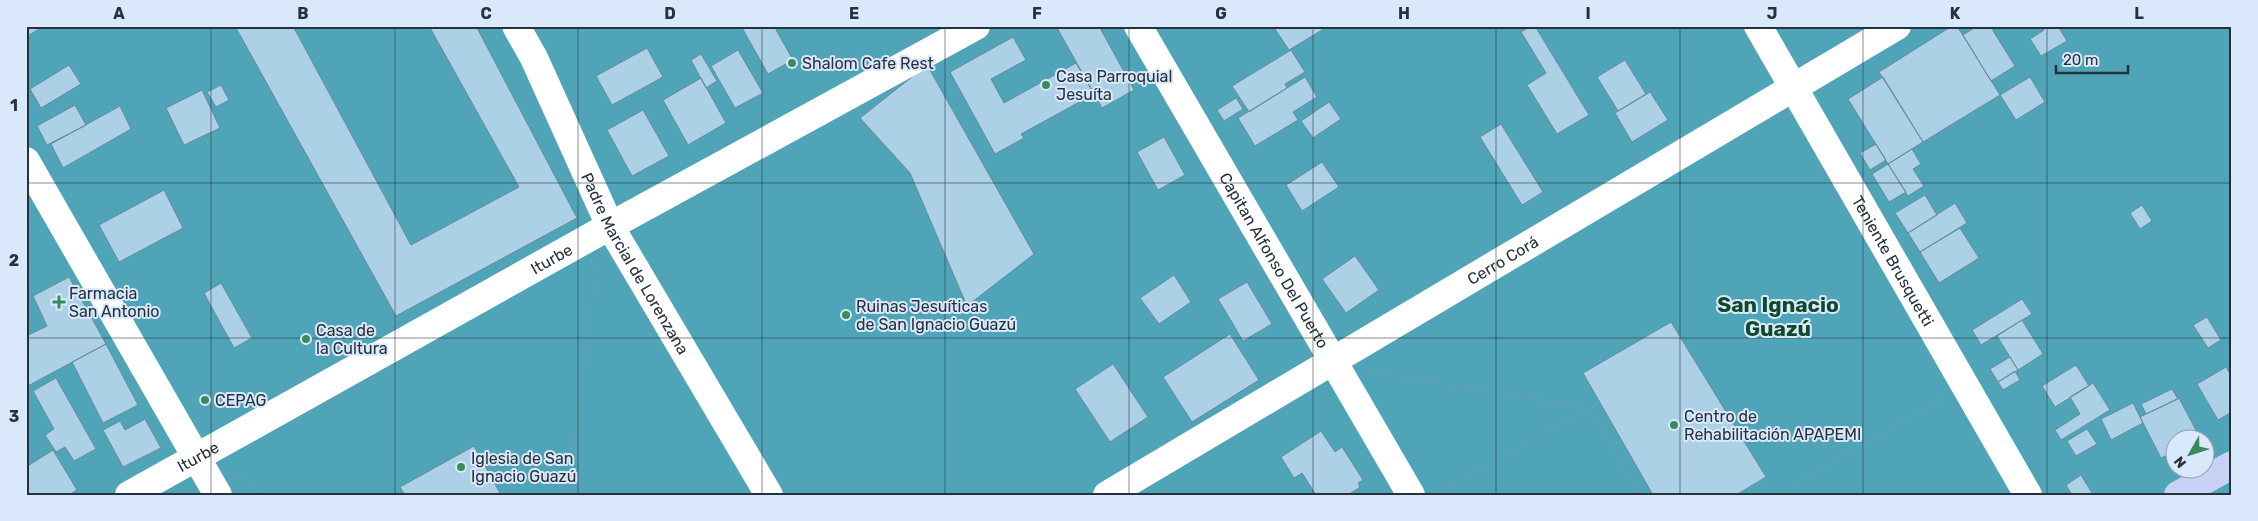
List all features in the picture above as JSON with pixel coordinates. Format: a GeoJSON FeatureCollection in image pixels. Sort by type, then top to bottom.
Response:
{"type":"FeatureCollection","features":[{"type":"Feature","properties":{"kind":"main road"},"geometry":{"type":"LineString","coordinates":[[2178,495],[2232,465]]}},
{"type":"Feature","properties":{"kind":"street","name":"Padre Marcial de Lorenzana"},"geometry":{"type":"LineString","coordinates":[[516,26],[534,58],[610,226],[769,495]]}},
{"type":"Feature","properties":{"kind":"street","name":"Iturbe"},"geometry":{"type":"LineString","coordinates":[[129,495],[610,226],[976,26]]}},
{"type":"Feature","properties":{"kind":"street","name":"Capitan Alfonso Del Puerto"},"geometry":{"type":"LineString","coordinates":[[1138,26],[1333,360],[1424,494]]}},
{"type":"Feature","properties":{"kind":"street","name":"Teniente Brusquetti"},"geometry":{"type":"LineString","coordinates":[[1758,26],[2028,495]]}},
{"type":"Feature","properties":{"kind":"street","name":"Cerro Corá"},"geometry":{"type":"LineString","coordinates":[[1107,495],[1794,89],[1897,26]]}},
{"type":"Feature","properties":{"kind":"street"},"geometry":{"type":"LineString","coordinates":[[26,161],[218,495]]}},
{"type":"Feature","properties":{"kind":"path"},"geometry":{"type":"LineString","coordinates":[[568,495],[598,260]]}},
{"type":"Feature","properties":{"kind":"path"},"geometry":{"type":"LineString","coordinates":[[1364,370],[1590,408]]}},
{"type":"Feature","properties":{"kind":"path"},"geometry":{"type":"LineString","coordinates":[[1777,495],[1948,395]]}},
{"type":"Feature","properties":{"kind":"path"},"geometry":{"type":"LineString","coordinates":[[1424,494],[1590,408]]}},
{"type":"Feature","properties":{"kind":"path"},"geometry":{"type":"LineString","coordinates":[[1590,408],[1640,495]]}},
{"type":"Feature","properties":{"kind":"path"},"geometry":{"type":"LineString","coordinates":[[234,473],[268,495]]}},
{"type":"Feature","properties":{"kind":"water"},"geometry":{"type":"Polygon","coordinates":[[[26,26],[2232,26],[2232,495],[26,495],[26,26]]]}},
{"type":"Feature","properties":{"kind":"building"},"geometry":{"type":"Polygon","coordinates":[[[26,26],[44,26],[26,37],[26,26]]]}},
{"type":"Feature","properties":{"kind":"building"},"geometry":{"type":"Polygon","coordinates":[[[235,26],[293,26],[411,245],[519,187],[429,26],[476,26],[577,218],[396,316],[235,26]]]}},
{"type":"Feature","properties":{"kind":"building"},"geometry":{"type":"Polygon","coordinates":[[[741,26],[774,26],[793,60],[768,74],[741,26]]]}},
{"type":"Feature","properties":{"kind":"building"},"geometry":{"type":"Polygon","coordinates":[[[1056,26],[1099,26],[1134,90],[1102,108],[1056,26]]]}},
{"type":"Feature","properties":{"kind":"building"},"geometry":{"type":"Polygon","coordinates":[[[1279,26],[1327,27],[1289,50],[1275,29],[1279,26]]]}},
{"type":"Feature","properties":{"kind":"building"},"geometry":{"type":"Polygon","coordinates":[[[1531,26],[1535,26],[1589,115],[1557,134],[1527,85],[1546,73],[1521,32],[1531,26]]]}},
{"type":"Feature","properties":{"kind":"building"},"geometry":{"type":"Polygon","coordinates":[[[1952,26],[1957,26],[2000,95],[1923,142],[1879,72],[1952,26]]]}},
{"type":"Feature","properties":{"kind":"building"},"geometry":{"type":"Polygon","coordinates":[[[1977,26],[1990,26],[2015,66],[1991,81],[1963,35],[1977,26]]]}},
{"type":"Feature","properties":{"kind":"building"},"geometry":{"type":"Polygon","coordinates":[[[2042,26],[2058,26],[2067,41],[2041,56],[2030,39],[2044,30],[2042,26]]]}},
{"type":"Feature","properties":{"kind":"building"},"geometry":{"type":"Polygon","coordinates":[[[1013,37],[1026,60],[991,79],[1004,103],[1076,63],[1094,94],[1021,134],[1024,138],[995,154],[950,72],[1013,37]]]}},
{"type":"Feature","properties":{"kind":"building"},"geometry":{"type":"Polygon","coordinates":[[[647,48],[663,77],[612,105],[596,76],[647,48]]]}},
{"type":"Feature","properties":{"kind":"building"},"geometry":{"type":"Polygon","coordinates":[[[738,50],[763,93],[735,108],[711,66],[738,50]]]}},
{"type":"Feature","properties":{"kind":"building"},"geometry":{"type":"Polygon","coordinates":[[[1291,50],[1305,72],[1285,84],[1287,88],[1249,112],[1232,86],[1291,50]]]}},
{"type":"Feature","properties":{"kind":"building"},"geometry":{"type":"Polygon","coordinates":[[[701,54],[717,81],[706,88],[691,60],[701,54]]]}},
{"type":"Feature","properties":{"kind":"building"},"geometry":{"type":"Polygon","coordinates":[[[1625,60],[1646,94],[1618,111],[1597,77],[1625,60]]]}},
{"type":"Feature","properties":{"kind":"building"},"geometry":{"type":"Polygon","coordinates":[[[69,65],[81,84],[41,108],[30,89],[69,65]]]}},
{"type":"Feature","properties":{"kind":"building"},"geometry":{"type":"Polygon","coordinates":[[[927,65],[1034,254],[967,306],[910,173],[860,118],[927,65]]]}},
{"type":"Feature","properties":{"kind":"building"},"geometry":{"type":"Polygon","coordinates":[[[1305,77],[1317,97],[1293,112],[1298,120],[1255,146],[1238,118],[1305,77]]]}},
{"type":"Feature","properties":{"kind":"building"},"geometry":{"type":"Polygon","coordinates":[[[1883,77],[1923,142],[1888,164],[1848,99],[1883,77]]]}},
{"type":"Feature","properties":{"kind":"building"},"geometry":{"type":"Polygon","coordinates":[[[2030,77],[2045,102],[2016,120],[2000,95],[2030,77]]]}},
{"type":"Feature","properties":{"kind":"building"},"geometry":{"type":"Polygon","coordinates":[[[701,78],[726,123],[688,145],[663,100],[701,78]]]}},
{"type":"Feature","properties":{"kind":"building"},"geometry":{"type":"Polygon","coordinates":[[[221,85],[229,100],[216,107],[207,92],[221,85]]]}},
{"type":"Feature","properties":{"kind":"building"},"geometry":{"type":"Polygon","coordinates":[[[202,90],[220,128],[184,145],[166,108],[202,90]]]}},
{"type":"Feature","properties":{"kind":"building"},"geometry":{"type":"Polygon","coordinates":[[[1650,92],[1668,120],[1632,142],[1615,113],[1650,92]]]}},
{"type":"Feature","properties":{"kind":"building"},"geometry":{"type":"Polygon","coordinates":[[[1236,98],[1243,109],[1224,121],[1217,110],[1236,98]]]}},
{"type":"Feature","properties":{"kind":"building"},"geometry":{"type":"Polygon","coordinates":[[[1329,102],[1341,119],[1313,138],[1301,121],[1329,102]]]}},
{"type":"Feature","properties":{"kind":"building"},"geometry":{"type":"Polygon","coordinates":[[[75,105],[86,125],[47,145],[37,126],[75,105]]]}},
{"type":"Feature","properties":{"kind":"building"},"geometry":{"type":"Polygon","coordinates":[[[120,106],[131,129],[63,168],[51,144],[120,106]]]}},
{"type":"Feature","properties":{"kind":"building"},"geometry":{"type":"Polygon","coordinates":[[[643,110],[669,156],[632,176],[607,130],[643,110]]]}},
{"type":"Feature","properties":{"kind":"building"},"geometry":{"type":"Polygon","coordinates":[[[1501,124],[1543,192],[1522,205],[1480,137],[1501,124]]]}},
{"type":"Feature","properties":{"kind":"building"},"geometry":{"type":"Polygon","coordinates":[[[1164,137],[1185,175],[1158,190],[1137,152],[1164,137]]]}},
{"type":"Feature","properties":{"kind":"building"},"geometry":{"type":"Polygon","coordinates":[[[1876,144],[1886,160],[1870,170],[1860,153],[1876,144]]]}},
{"type":"Feature","properties":{"kind":"building"},"geometry":{"type":"Polygon","coordinates":[[[1912,149],[1921,164],[1913,169],[1924,186],[1908,196],[1888,164],[1912,149]]]}},
{"type":"Feature","properties":{"kind":"building"},"geometry":{"type":"Polygon","coordinates":[[[1322,162],[1339,187],[1302,211],[1286,185],[1322,162]]]}},
{"type":"Feature","properties":{"kind":"building"},"geometry":{"type":"Polygon","coordinates":[[[1888,164],[1906,192],[1889,202],[1872,174],[1888,164]]]}},
{"type":"Feature","properties":{"kind":"building"},"geometry":{"type":"Polygon","coordinates":[[[164,190],[183,228],[119,262],[99,225],[164,190]]]}},
{"type":"Feature","properties":{"kind":"building"},"geometry":{"type":"Polygon","coordinates":[[[1925,195],[1937,215],[1908,233],[1895,213],[1925,195]]]}},
{"type":"Feature","properties":{"kind":"building"},"geometry":{"type":"Polygon","coordinates":[[[1955,203],[1967,223],[1920,252],[1908,233],[1955,203]]]}},
{"type":"Feature","properties":{"kind":"building"},"geometry":{"type":"Polygon","coordinates":[[[2142,205],[2152,221],[2140,229],[2130,213],[2142,205]]]}},
{"type":"Feature","properties":{"kind":"building"},"geometry":{"type":"Polygon","coordinates":[[[1960,228],[1979,258],[1939,283],[1920,252],[1960,228]]]}},
{"type":"Feature","properties":{"kind":"building"},"geometry":{"type":"Polygon","coordinates":[[[1355,256],[1379,290],[1346,313],[1322,279],[1355,256]]]}},
{"type":"Feature","properties":{"kind":"building"},"geometry":{"type":"Polygon","coordinates":[[[1174,275],[1191,302],[1159,324],[1140,298],[1174,275]]]}},
{"type":"Feature","properties":{"kind":"building"},"geometry":{"type":"Polygon","coordinates":[[[69,277],[106,344],[26,387],[26,336],[47,326],[33,296],[69,277]]]}},
{"type":"Feature","properties":{"kind":"building"},"geometry":{"type":"Polygon","coordinates":[[[1247,282],[1272,324],[1243,341],[1218,299],[1247,282]]]}},
{"type":"Feature","properties":{"kind":"building"},"geometry":{"type":"Polygon","coordinates":[[[221,283],[252,338],[234,348],[204,293],[221,283]]]}},
{"type":"Feature","properties":{"kind":"building"},"geometry":{"type":"Polygon","coordinates":[[[2022,299],[2032,314],[1981,345],[1972,330],[2022,299]]]}},
{"type":"Feature","properties":{"kind":"building"},"geometry":{"type":"Polygon","coordinates":[[[2207,317],[2221,340],[2208,348],[2193,325],[2207,317]]]}},
{"type":"Feature","properties":{"kind":"building"},"geometry":{"type":"Polygon","coordinates":[[[2022,320],[2043,354],[2018,370],[1997,336],[2022,320]]]}},
{"type":"Feature","properties":{"kind":"building","name":"Centro de Rehabilitación APAPEMI"},"geometry":{"type":"Polygon","coordinates":[[[1671,322],[1766,477],[1736,495],[1653,495],[1583,373],[1671,322]]]}},
{"type":"Feature","properties":{"kind":"building"},"geometry":{"type":"Polygon","coordinates":[[[1230,334],[1259,380],[1192,422],[1163,377],[1230,334]]]}},
{"type":"Feature","properties":{"kind":"building"},"geometry":{"type":"Polygon","coordinates":[[[106,344],[138,405],[103,423],[72,362],[106,344]]]}},
{"type":"Feature","properties":{"kind":"building"},"geometry":{"type":"Polygon","coordinates":[[[2010,357],[2018,370],[1998,382],[1990,369],[2010,357]]]}},
{"type":"Feature","properties":{"kind":"building"},"geometry":{"type":"Polygon","coordinates":[[[1113,364],[1148,417],[1110,442],[1075,389],[1113,364]]]}},
{"type":"Feature","properties":{"kind":"building"},"geometry":{"type":"Polygon","coordinates":[[[2076,365],[2089,386],[2055,407],[2042,386],[2076,365]]]}},
{"type":"Feature","properties":{"kind":"building"},"geometry":{"type":"Polygon","coordinates":[[[2226,367],[2232,377],[2232,412],[2218,420],[2197,384],[2226,367]]]}},
{"type":"Feature","properties":{"kind":"building"},"geometry":{"type":"Polygon","coordinates":[[[2015,371],[2020,380],[2003,390],[1998,382],[2015,371]]]}},
{"type":"Feature","properties":{"kind":"building"},"geometry":{"type":"Polygon","coordinates":[[[56,378],[96,449],[74,461],[65,447],[56,452],[45,435],[54,429],[33,391],[56,378]]]}},
{"type":"Feature","properties":{"kind":"building"},"geometry":{"type":"Polygon","coordinates":[[[2093,383],[2110,410],[2061,440],[2055,430],[2080,414],[2070,397],[2093,383]]]}},
{"type":"Feature","properties":{"kind":"building"},"geometry":{"type":"Polygon","coordinates":[[[2172,389],[2178,399],[2146,414],[2141,404],[2172,389]]]}},
{"type":"Feature","properties":{"kind":"building"},"geometry":{"type":"Polygon","coordinates":[[[2179,398],[2195,428],[2166,428],[2166,456],[2161,458],[2140,417],[2179,398]]]}},
{"type":"Feature","properties":{"kind":"building"},"geometry":{"type":"Polygon","coordinates":[[[2133,403],[2143,423],[2111,440],[2101,419],[2133,403]]]}},
{"type":"Feature","properties":{"kind":"building"},"geometry":{"type":"Polygon","coordinates":[[[145,419],[161,448],[123,467],[103,430],[120,421],[125,430],[145,419]]]}},
{"type":"Feature","properties":{"kind":"building"},"geometry":{"type":"Polygon","coordinates":[[[2087,429],[2097,444],[2076,456],[2067,441],[2087,429]]]}},
{"type":"Feature","properties":{"kind":"building"},"geometry":{"type":"Polygon","coordinates":[[[1321,431],[1335,452],[1342,447],[1363,480],[1358,483],[1360,487],[1348,495],[1316,495],[1302,473],[1294,478],[1281,457],[1321,431]]]}},
{"type":"Feature","properties":{"kind":"building","name":"Iglesia de San Ignacio Guazú"},"geometry":{"type":"Polygon","coordinates":[[[474,446],[501,495],[405,495],[400,487],[474,446]]]}},
{"type":"Feature","properties":{"kind":"building"},"geometry":{"type":"Polygon","coordinates":[[[53,450],[77,490],[69,495],[26,495],[26,467],[53,450]]]}},
{"type":"Feature","properties":{"kind":"building"},"geometry":{"type":"Polygon","coordinates":[[[2081,475],[2092,493],[2089,495],[2072,495],[2066,485],[2081,475]]]}},
{"type":"Feature","properties":{"kind":"place","name":"Shalom Cafe Rest"},"geometry":{"type":"Point","coordinates":[792,63]}},
{"type":"Feature","properties":{"kind":"place","name":"Casa Parroquial Jesuíta"},"geometry":{"type":"Point","coordinates":[1046,85]}},
{"type":"Feature","properties":{"kind":"place","name":"Farmacia San Antonio"},"geometry":{"type":"Point","coordinates":[59,302]}},
{"type":"Feature","properties":{"kind":"place","name":"Ruinas Jesuíticas de San Ignacio Guazú"},"geometry":{"type":"Point","coordinates":[846,315]}},
{"type":"Feature","properties":{"kind":"place","name":"Casa de la Cultura"},"geometry":{"type":"Point","coordinates":[306,339]}},
{"type":"Feature","properties":{"kind":"place","name":"CEPAG"},"geometry":{"type":"Point","coordinates":[205,400]}},
{"type":"Feature","properties":{"kind":"place","name":"Centro de Rehabilitación APAPEMI"},"geometry":{"type":"Point","coordinates":[1674,425]}},
{"type":"Feature","properties":{"kind":"place","name":"Iglesia de San Ignacio Guazú"},"geometry":{"type":"Point","coordinates":[461,467]}},
{"type":"Feature","properties":{"kind":"district","name":"San Ignacio Guazú"},"geometry":{"type":"Point","coordinates":[1778,317]}}]}
